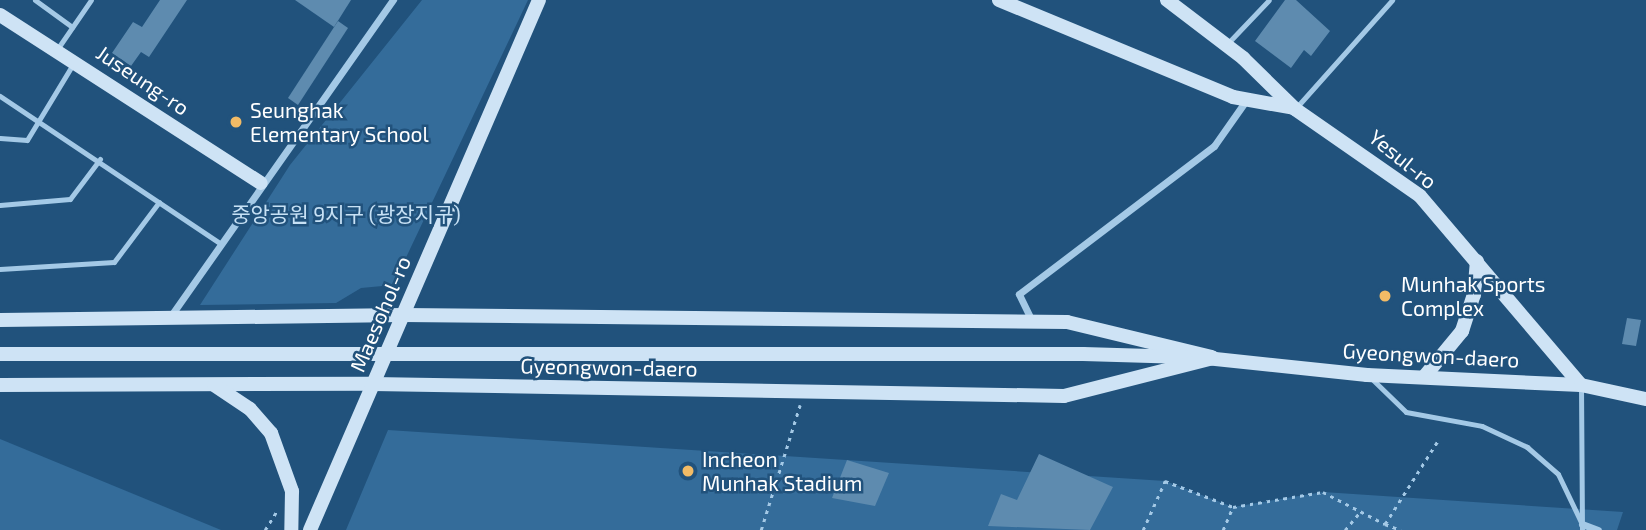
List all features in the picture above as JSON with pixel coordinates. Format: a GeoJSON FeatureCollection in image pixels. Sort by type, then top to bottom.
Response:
{"type":"FeatureCollection","features":[{"type":"Feature","properties":{"kind":"main road","name":"Maesohol-ro"},"geometry":{"type":"LineString","coordinates":[[310,530],[540,0]]}},
{"type":"Feature","properties":{"kind":"main road"},"geometry":{"type":"LineString","coordinates":[[999,0],[1247,99],[1295,109]]}},
{"type":"Feature","properties":{"kind":"main road","name":"Yesul-ro"},"geometry":{"type":"LineString","coordinates":[[1167,0],[1226,45],[1295,109],[1420,196],[1581,384]]}},
{"type":"Feature","properties":{"kind":"main road","name":"Juseung-ro"},"geometry":{"type":"LineString","coordinates":[[0,15],[58,48],[261,183]]}},
{"type":"Feature","properties":{"kind":"main road"},"geometry":{"type":"LineString","coordinates":[[1424,377],[1462,331],[1475,295],[1477,261]]}},
{"type":"Feature","properties":{"kind":"main road","name":"Gyeongwon-daero"},"geometry":{"type":"LineString","coordinates":[[0,320],[402,315],[1067,322],[1213,358]]}},
{"type":"Feature","properties":{"kind":"main road","name":"Gyeongwon-daero"},"geometry":{"type":"LineString","coordinates":[[0,354],[1083,354],[1213,358],[1367,375],[1581,384],[1646,399]]}},
{"type":"Feature","properties":{"kind":"main road","name":"Gyeongwon-daero"},"geometry":{"type":"LineString","coordinates":[[0,385],[373,384],[1064,397],[1213,358]]}},
{"type":"Feature","properties":{"kind":"main road"},"geometry":{"type":"LineString","coordinates":[[213,384],[250,409],[271,433],[292,491],[291,530]]}},
{"type":"Feature","properties":{"kind":"street"},"geometry":{"type":"LineString","coordinates":[[169,318],[390,1]]}},
{"type":"Feature","properties":{"kind":"street"},"geometry":{"type":"LineString","coordinates":[[1033,321],[1020,294],[1214,146],[1247,99]]}},
{"type":"Feature","properties":{"kind":"street"},"geometry":{"type":"LineString","coordinates":[[1582,527],[1598,530]]}},
{"type":"Feature","properties":{"kind":"lane"},"geometry":{"type":"LineString","coordinates":[[35,0],[72,27]]}},
{"type":"Feature","properties":{"kind":"lane"},"geometry":{"type":"LineString","coordinates":[[58,48],[91,0]]}},
{"type":"Feature","properties":{"kind":"lane"},"geometry":{"type":"LineString","coordinates":[[1226,45],[1269,0]]}},
{"type":"Feature","properties":{"kind":"lane"},"geometry":{"type":"LineString","coordinates":[[1295,109],[1392,0]]}},
{"type":"Feature","properties":{"kind":"lane"},"geometry":{"type":"LineString","coordinates":[[0,138],[27,140],[42,120],[75,60]]}},
{"type":"Feature","properties":{"kind":"lane"},"geometry":{"type":"LineString","coordinates":[[0,96],[42,120],[220,243]]}},
{"type":"Feature","properties":{"kind":"lane"},"geometry":{"type":"LineString","coordinates":[[0,205],[70,199],[100,159]]}},
{"type":"Feature","properties":{"kind":"lane"},"geometry":{"type":"LineString","coordinates":[[0,269],[114,262],[159,202]]}},
{"type":"Feature","properties":{"kind":"lane"},"geometry":{"type":"LineString","coordinates":[[1367,375],[1406,412],[1482,425],[1527,447],[1558,474],[1582,527]]}},
{"type":"Feature","properties":{"kind":"lane"},"geometry":{"type":"LineString","coordinates":[[1581,384],[1582,527]]}},
{"type":"Feature","properties":{"kind":"path"},"geometry":{"type":"LineString","coordinates":[[761,530],[804,392]]}},
{"type":"Feature","properties":{"kind":"path"},"geometry":{"type":"LineString","coordinates":[[1385,524],[1439,439]]}},
{"type":"Feature","properties":{"kind":"path"},"geometry":{"type":"LineString","coordinates":[[1143,530],[1165,481],[1233,507],[1323,492],[1401,530]]}},
{"type":"Feature","properties":{"kind":"path"},"geometry":{"type":"LineString","coordinates":[[1223,530],[1233,507]]}},
{"type":"Feature","properties":{"kind":"path"},"geometry":{"type":"LineString","coordinates":[[1345,530],[1360,511]]}},
{"type":"Feature","properties":{"kind":"green space","name":"중앙공원 9지구 (광장지구)"},"geometry":{"type":"Polygon","coordinates":[[[422,0],[528,0],[393,285],[361,288],[336,303],[200,305],[290,165],[422,0]]]}},
{"type":"Feature","properties":{"kind":"green space","name":"Incheon Munhak Stadium"},"geometry":{"type":"Polygon","coordinates":[[[388,430],[1165,481],[1233,507],[1323,492],[1623,512],[1617,530],[346,530],[388,430]]]}},
{"type":"Feature","properties":{"kind":"green space"},"geometry":{"type":"Polygon","coordinates":[[[0,439],[221,530],[0,530],[0,439]]]}},
{"type":"Feature","properties":{"kind":"building"},"geometry":{"type":"Polygon","coordinates":[[[160,0],[187,0],[149,57],[141,52],[131,66],[112,53],[133,22],[142,27],[160,0]]]}},
{"type":"Feature","properties":{"kind":"building"},"geometry":{"type":"Polygon","coordinates":[[[295,0],[351,0],[334,27],[295,0]]]}},
{"type":"Feature","properties":{"kind":"building"},"geometry":{"type":"Polygon","coordinates":[[[1285,0],[1296,0],[1330,31],[1311,56],[1304,50],[1291,68],[1255,41],[1285,0]]]}},
{"type":"Feature","properties":{"kind":"building"},"geometry":{"type":"Polygon","coordinates":[[[338,21],[348,28],[298,105],[288,98],[338,21]]]}},
{"type":"Feature","properties":{"kind":"building"},"geometry":{"type":"Polygon","coordinates":[[[1627,318],[1641,320],[1636,346],[1622,344],[1627,318]]]}},
{"type":"Feature","properties":{"kind":"building"},"geometry":{"type":"Polygon","coordinates":[[[1039,454],[1113,487],[1090,530],[988,526],[1001,494],[1017,500],[1039,454]]]}},
{"type":"Feature","properties":{"kind":"building"},"geometry":{"type":"Polygon","coordinates":[[[847,460],[889,473],[875,506],[832,498],[847,460]]]}},
{"type":"Feature","properties":{"kind":"place","name":"Seunghak Elementary School"},"geometry":{"type":"Point","coordinates":[236,122]}},
{"type":"Feature","properties":{"kind":"place","name":"Munhak Sports Complex"},"geometry":{"type":"Point","coordinates":[1385,296]}},
{"type":"Feature","properties":{"kind":"place","name":"Incheon Munhak Stadium"},"geometry":{"type":"Point","coordinates":[688,471]}}]}
